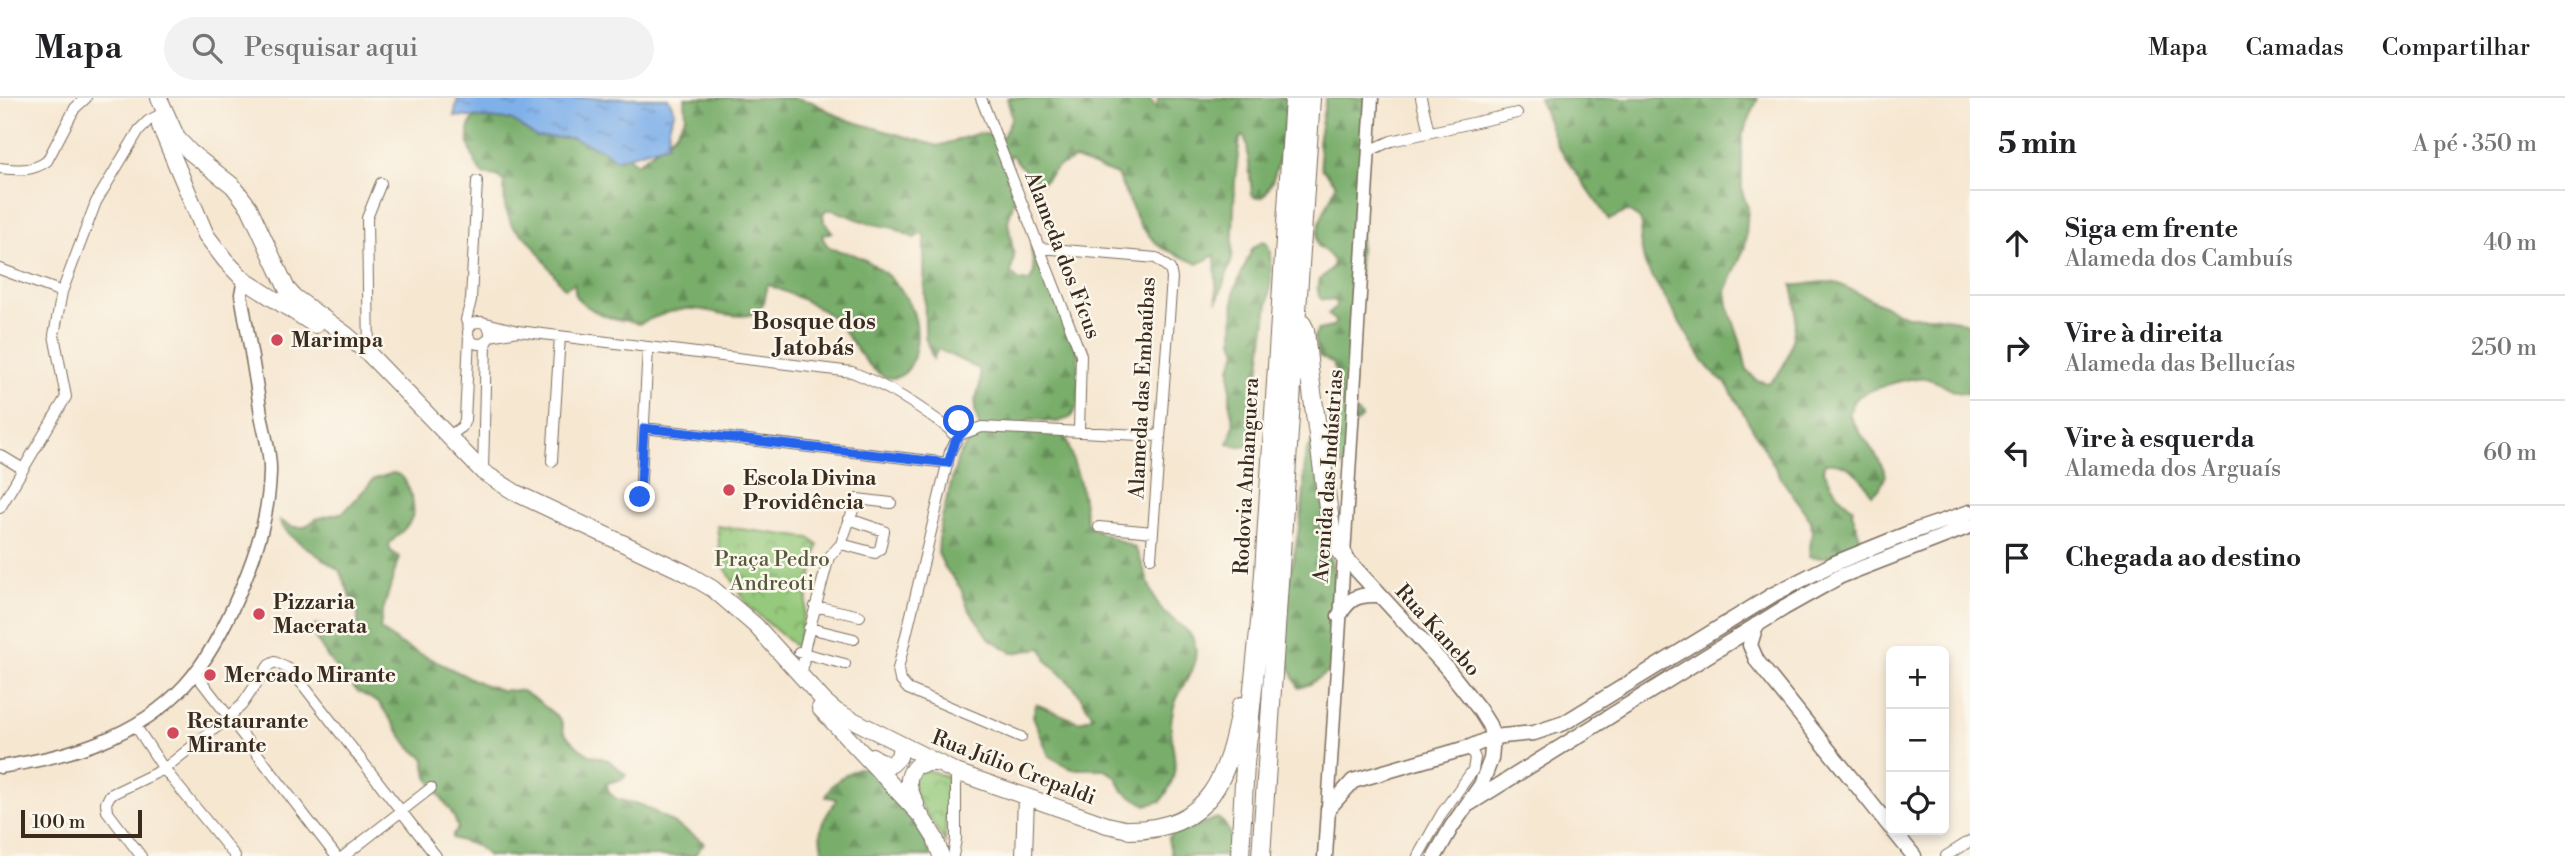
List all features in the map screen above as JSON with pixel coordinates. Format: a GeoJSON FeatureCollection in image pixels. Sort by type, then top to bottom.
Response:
{"type":"FeatureCollection","features":[{"type":"Feature","properties":{"kind":"highway","name":"Rodovia Anhanguera"},"geometry":{"type":"LineString","coordinates":[[1240,856],[1245,764],[1262,604],[1294,98]]}},
{"type":"Feature","properties":{"kind":"highway","name":"Rodovia Anhanguera"},"geometry":{"type":"LineString","coordinates":[[1261,856],[1311,98]]}},
{"type":"Feature","properties":{"kind":"highway"},"geometry":{"type":"LineString","coordinates":[[1296,313],[1305,330],[1331,529],[1344,556]]}},
{"type":"Feature","properties":{"kind":"highway"},"geometry":{"type":"LineString","coordinates":[[1129,830],[1155,828],[1180,820],[1205,801],[1216,787],[1225,771],[1233,746],[1262,604]]}},
{"type":"Feature","properties":{"kind":"main road"},"geometry":{"type":"LineString","coordinates":[[149,98],[160,109],[177,138],[190,152],[233,186],[249,207],[287,289],[294,297],[369,354],[483,472],[516,493],[686,573],[713,589],[749,619],[799,653],[802,676],[921,816]]}},
{"type":"Feature","properties":{"kind":"main road"},"geometry":{"type":"LineString","coordinates":[[160,109],[175,161],[206,235],[244,280],[352,352],[483,485],[518,506],[682,582],[707,597],[747,631],[841,721],[878,761],[886,765],[897,761],[901,745]]}},
{"type":"Feature","properties":{"kind":"main road"},"geometry":{"type":"LineString","coordinates":[[175,161],[190,152]]}},
{"type":"Feature","properties":{"kind":"main road"},"geometry":{"type":"LineString","coordinates":[[1328,809],[1345,787],[1360,778],[1470,747],[1493,737],[1534,733],[1564,723],[1774,594],[1835,563],[1970,512]]}},
{"type":"Feature","properties":{"kind":"main road"},"geometry":{"type":"LineString","coordinates":[[1469,804],[1756,625],[1841,576],[1970,526]]}},
{"type":"Feature","properties":{"kind":"main road","name":"Rua Kanebo"},"geometry":{"type":"LineString","coordinates":[[1344,556],[1446,667],[1479,709],[1493,737]]}},
{"type":"Feature","properties":{"kind":"main road"},"geometry":{"type":"LineString","coordinates":[[1774,594],[1784,608]]}},
{"type":"Feature","properties":{"kind":"main road"},"geometry":{"type":"LineString","coordinates":[[1339,616],[1350,599],[1378,595]]}},
{"type":"Feature","properties":{"kind":"main road"},"geometry":{"type":"LineString","coordinates":[[1756,625],[1750,645],[1757,661],[1886,822]]}},
{"type":"Feature","properties":{"kind":"main road"},"geometry":{"type":"LineString","coordinates":[[1721,647],[1738,649],[1757,661]]}},
{"type":"Feature","properties":{"kind":"main road"},"geometry":{"type":"LineString","coordinates":[[1676,655],[1685,669]]}},
{"type":"Feature","properties":{"kind":"main road","name":"Rua Júlio Crepaldi"},"geometry":{"type":"LineString","coordinates":[[841,721],[901,745],[956,772],[1107,825],[1129,830]]}},
{"type":"Feature","properties":{"kind":"main road"},"geometry":{"type":"LineString","coordinates":[[1435,856],[1452,826],[1478,791],[1493,753],[1493,737]]}},
{"type":"Feature","properties":{"kind":"main road"},"geometry":{"type":"LineString","coordinates":[[934,762],[916,766],[909,776],[908,788],[935,838],[941,856]]}},
{"type":"Feature","properties":{"kind":"main road"},"geometry":{"type":"LineString","coordinates":[[1024,856],[1026,797]]}},
{"type":"Feature","properties":{"kind":"main road","name":"Avenida das Indústrias"},"geometry":{"type":"LineString","coordinates":[[1325,856],[1328,809]]}},
{"type":"Feature","properties":{"kind":"main road"},"geometry":{"type":"LineString","coordinates":[[1897,835],[1914,856]]}},
{"type":"Feature","properties":{"kind":"street"},"geometry":{"type":"LineString","coordinates":[[0,168],[26,170],[47,162],[75,108],[86,98]]}},
{"type":"Feature","properties":{"kind":"street","name":"Alameda dos Fícus"},"geometry":{"type":"LineString","coordinates":[[981,98],[1081,355],[1079,431]]}},
{"type":"Feature","properties":{"kind":"street","name":"Avenida das Indústrias"},"geometry":{"type":"LineString","coordinates":[[1328,809],[1372,98]]}},
{"type":"Feature","properties":{"kind":"street"},"geometry":{"type":"LineString","coordinates":[[1421,98],[1429,132]]}},
{"type":"Feature","properties":{"kind":"street"},"geometry":{"type":"LineString","coordinates":[[0,508],[66,397],[54,335],[62,292],[96,202],[139,130],[160,109]]}},
{"type":"Feature","properties":{"kind":"street"},"geometry":{"type":"LineString","coordinates":[[1369,151],[1391,141],[1517,113]]}},
{"type":"Feature","properties":{"kind":"street"},"geometry":{"type":"LineString","coordinates":[[477,181],[471,300],[466,320],[469,332],[474,343],[518,331]]}},
{"type":"Feature","properties":{"kind":"street"},"geometry":{"type":"LineString","coordinates":[[369,354],[367,218],[381,183]]}},
{"type":"Feature","properties":{"kind":"street","name":"Alameda das Embaúbas"},"geometry":{"type":"LineString","coordinates":[[1041,248],[1156,258],[1170,269],[1172,278],[1151,558]]}},
{"type":"Feature","properties":{"kind":"street"},"geometry":{"type":"LineString","coordinates":[[0,269],[62,292]]}},
{"type":"Feature","properties":{"kind":"street"},"geometry":{"type":"LineString","coordinates":[[0,767],[41,761],[93,746],[135,725],[171,699],[195,673],[233,606],[262,532],[270,468],[241,294],[244,280]]}},
{"type":"Feature","properties":{"kind":"street"},"geometry":{"type":"LineString","coordinates":[[471,300],[480,322],[487,325],[488,339],[483,472]]}},
{"type":"Feature","properties":{"kind":"street"},"geometry":{"type":"LineString","coordinates":[[480,322],[518,331],[852,372],[871,380],[956,429]]}},
{"type":"Feature","properties":{"kind":"street"},"geometry":{"type":"LineString","coordinates":[[449,436],[462,427],[465,420],[469,332],[480,322]]}},
{"type":"Feature","properties":{"kind":"street"},"geometry":{"type":"LineString","coordinates":[[552,461],[559,336]]}},
{"type":"Feature","properties":{"kind":"street"},"geometry":{"type":"LineString","coordinates":[[640,497],[648,348]]}},
{"type":"Feature","properties":{"kind":"street"},"geometry":{"type":"LineString","coordinates":[[466,387],[485,388]]}},
{"type":"Feature","properties":{"kind":"street"},"geometry":{"type":"LineString","coordinates":[[1021,737],[908,689],[901,680],[898,668],[956,429],[969,422],[982,427],[1160,436]]}},
{"type":"Feature","properties":{"kind":"street"},"geometry":{"type":"LineString","coordinates":[[644,428],[948,463]]}},
{"type":"Feature","properties":{"kind":"street"},"geometry":{"type":"LineString","coordinates":[[0,455],[23,469]]}},
{"type":"Feature","properties":{"kind":"street"},"geometry":{"type":"LineString","coordinates":[[845,664],[799,653],[829,557],[841,544],[857,499],[891,503]]}},
{"type":"Feature","properties":{"kind":"street"},"geometry":{"type":"LineString","coordinates":[[841,544],[875,553],[880,549],[884,531],[849,519]]}},
{"type":"Feature","properties":{"kind":"street"},"geometry":{"type":"LineString","coordinates":[[1099,527],[1153,532]]}},
{"type":"Feature","properties":{"kind":"street"},"geometry":{"type":"LineString","coordinates":[[815,606],[860,616]]}},
{"type":"Feature","properties":{"kind":"street"},"geometry":{"type":"LineString","coordinates":[[809,628],[854,639]]}},
{"type":"Feature","properties":{"kind":"street"},"geometry":{"type":"LineString","coordinates":[[141,856],[107,811],[106,803],[110,795],[164,769],[228,718],[242,705],[270,664],[275,662],[289,669],[436,856]]}},
{"type":"Feature","properties":{"kind":"street"},"geometry":{"type":"LineString","coordinates":[[195,673],[336,856]]}},
{"type":"Feature","properties":{"kind":"street"},"geometry":{"type":"LineString","coordinates":[[135,725],[164,769],[235,856]]}},
{"type":"Feature","properties":{"kind":"street"},"geometry":{"type":"LineString","coordinates":[[1418,856],[1442,813],[1473,770],[1475,758],[1470,747]]}},
{"type":"Feature","properties":{"kind":"street"},"geometry":{"type":"LineString","coordinates":[[953,856],[956,839],[956,772]]}},
{"type":"Feature","properties":{"kind":"street"},"geometry":{"type":"LineString","coordinates":[[344,856],[431,788]]}},
{"type":"Feature","properties":{"kind":"street"},"geometry":{"type":"LineString","coordinates":[[1946,856],[1970,841]]}},
{"type":"Feature","properties":{"kind":"green space"},"geometry":{"type":"Polygon","coordinates":[[[685,98],[794,98],[812,102],[844,119],[938,146],[979,133],[1003,137],[1012,117],[1007,98],[1149,98],[1157,109],[1158,98],[1287,98],[1278,163],[1263,197],[1256,198],[1252,195],[1247,144],[1244,136],[1240,138],[1235,181],[1232,259],[1217,302],[1215,255],[1198,264],[1160,247],[1141,227],[1117,175],[1075,159],[1057,167],[1039,183],[1028,176],[1013,156],[1009,157],[1014,200],[1008,222],[1014,256],[1011,273],[1019,281],[1030,281],[1034,272],[1031,247],[1034,246],[1078,352],[1079,404],[1070,418],[1057,422],[1029,419],[1022,427],[1059,433],[1066,438],[1080,483],[1087,523],[1097,531],[1135,548],[1158,604],[1191,635],[1195,645],[1192,670],[1173,710],[1171,735],[1175,766],[1169,788],[1161,801],[1146,805],[1123,791],[1116,777],[1104,769],[1072,769],[1049,756],[1033,716],[1036,704],[1079,722],[1093,716],[1074,687],[1047,661],[1042,648],[1013,653],[990,639],[968,608],[961,589],[938,553],[940,526],[958,457],[966,445],[982,434],[975,404],[980,376],[979,369],[938,349],[933,359],[925,337],[924,236],[921,234],[914,238],[894,228],[868,223],[833,210],[826,210],[823,214],[824,221],[832,232],[822,235],[827,245],[855,255],[882,271],[903,293],[910,306],[917,335],[911,364],[903,374],[893,378],[883,376],[865,360],[828,314],[769,285],[758,311],[748,315],[736,316],[686,309],[638,324],[614,319],[588,307],[576,297],[574,283],[563,287],[530,241],[512,226],[505,207],[504,182],[497,176],[482,174],[469,145],[468,129],[471,122],[479,115],[492,111],[601,136],[637,164],[675,134],[686,116],[685,98]]]}},
{"type":"Feature","properties":{"kind":"green space"},"geometry":{"type":"Polygon","coordinates":[[[1326,98],[1369,98],[1355,334],[1351,352],[1354,410],[1362,417],[1351,431],[1341,467],[1332,475],[1339,383],[1333,363],[1319,356],[1314,337],[1318,330],[1332,327],[1336,322],[1328,314],[1336,306],[1336,301],[1321,299],[1318,289],[1319,282],[1333,262],[1318,246],[1317,238],[1320,222],[1336,184],[1322,168],[1318,142],[1326,98]]]}},
{"type":"Feature","properties":{"kind":"green space"},"geometry":{"type":"Polygon","coordinates":[[[1539,98],[1758,98],[1742,136],[1742,192],[1748,208],[1745,247],[1726,291],[1747,370],[1756,380],[1768,383],[1786,361],[1794,332],[1796,310],[1792,285],[1832,282],[1906,316],[1933,316],[1970,325],[1970,393],[1957,392],[1931,380],[1918,378],[1878,388],[1861,395],[1854,402],[1849,414],[1886,475],[1880,488],[1871,494],[1858,475],[1840,464],[1825,463],[1823,469],[1837,494],[1853,508],[1861,541],[1830,556],[1809,557],[1811,521],[1783,481],[1726,383],[1703,361],[1645,265],[1640,241],[1640,219],[1628,211],[1609,220],[1557,145],[1539,98]]]}},
{"type":"Feature","properties":{"kind":"green space"},"geometry":{"type":"Polygon","coordinates":[[[1262,241],[1266,242],[1270,250],[1271,280],[1258,381],[1252,399],[1259,407],[1255,445],[1239,447],[1228,444],[1234,424],[1230,406],[1230,368],[1237,352],[1233,340],[1234,291],[1252,249],[1262,241]]]}},
{"type":"Feature","properties":{"kind":"green space"},"geometry":{"type":"Polygon","coordinates":[[[1312,442],[1329,554],[1338,591],[1338,608],[1331,670],[1299,688],[1286,655],[1286,604],[1302,507],[1305,457],[1312,442]]]}},
{"type":"Feature","properties":{"kind":"green space"},"geometry":{"type":"Polygon","coordinates":[[[393,473],[406,482],[412,497],[413,513],[408,525],[389,544],[390,550],[399,557],[380,629],[400,644],[480,683],[501,690],[522,691],[535,699],[558,717],[564,733],[579,748],[590,755],[608,760],[626,775],[623,779],[607,783],[612,795],[646,807],[704,843],[694,856],[488,856],[477,846],[452,838],[458,829],[455,819],[429,778],[425,759],[409,746],[379,703],[357,691],[330,661],[313,634],[315,625],[349,637],[358,629],[358,615],[340,571],[296,540],[282,527],[280,521],[293,527],[305,527],[316,519],[344,512],[374,479],[393,473]]]}},
{"type":"Feature","properties":{"kind":"green space","name":"Praça Pedro Andreoti"},"geometry":{"type":"Polygon","coordinates":[[[717,526],[809,538],[818,545],[797,648],[748,606],[721,561],[717,526]]]}},
{"type":"Feature","properties":{"kind":"green space"},"geometry":{"type":"Polygon","coordinates":[[[858,768],[869,768],[898,795],[927,844],[931,856],[824,856],[820,839],[821,827],[836,801],[835,798],[826,797],[835,783],[858,768]]]}},
{"type":"Feature","properties":{"kind":"green space"},"geometry":{"type":"Polygon","coordinates":[[[921,771],[931,771],[947,777],[945,842],[914,795],[913,777],[921,771]]]}},
{"type":"Feature","properties":{"kind":"green space"},"geometry":{"type":"Polygon","coordinates":[[[1217,818],[1228,829],[1231,856],[1172,856],[1168,839],[1171,835],[1217,818]]]}},
{"type":"Feature","properties":{"kind":"water"},"geometry":{"type":"Polygon","coordinates":[[[458,98],[668,98],[675,111],[669,126],[668,144],[615,160],[605,151],[573,138],[536,137],[511,120],[454,116],[458,98]]]}},
{"type":"Feature","properties":{"kind":"place","name":"Marimpa"},"geometry":{"type":"Point","coordinates":[277,340]}},
{"type":"Feature","properties":{"kind":"place","name":"Escola Divina Providência"},"geometry":{"type":"Point","coordinates":[729,490]}},
{"type":"Feature","properties":{"kind":"place","name":"Pizzaria Macerata"},"geometry":{"type":"Point","coordinates":[259,614]}},
{"type":"Feature","properties":{"kind":"place","name":"Mercado Mirante"},"geometry":{"type":"Point","coordinates":[210,675]}},
{"type":"Feature","properties":{"kind":"place","name":"Restaurante Mirante"},"geometry":{"type":"Point","coordinates":[173,733]}},
{"type":"Feature","properties":{"kind":"district","name":"Bosque dos Jatobás"},"geometry":{"type":"Point","coordinates":[814,334]}},
{"type":"Feature","properties":{"kind":"route"},"geometry":{"type":"LineString","coordinates":[[640,497],[644,428],[948,463],[955,441],[964,431],[964,425],[959,421]]}}]}
